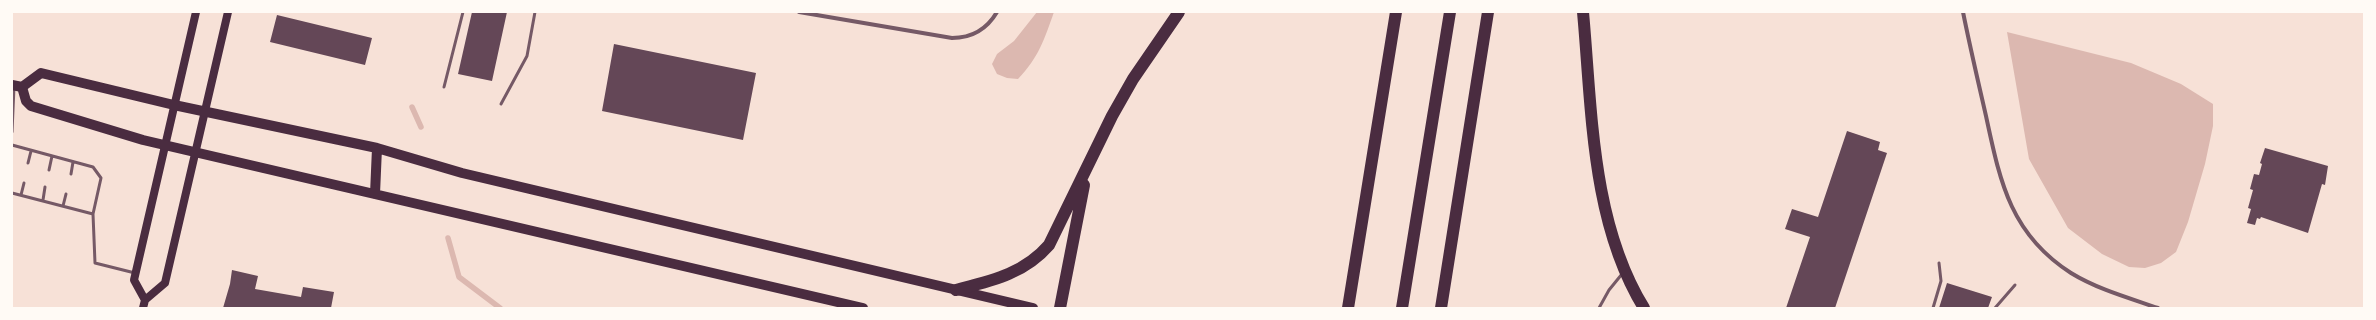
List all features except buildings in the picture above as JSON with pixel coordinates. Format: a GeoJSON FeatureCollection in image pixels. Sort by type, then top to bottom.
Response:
{"type":"FeatureCollection","features":[{"type":"Feature","properties":{"kind":"highway"},"geometry":{"type":"LineString","coordinates":[[956,290],[1002,278],[1037,259],[1049,245],[1088,167],[1100,138],[1133,79],[1179,12]]}},
{"type":"Feature","properties":{"kind":"highway"},"geometry":{"type":"LineString","coordinates":[[1348,308],[1396,12]]}},
{"type":"Feature","properties":{"kind":"highway"},"geometry":{"type":"LineString","coordinates":[[1402,308],[1450,12]]}},
{"type":"Feature","properties":{"kind":"highway"},"geometry":{"type":"LineString","coordinates":[[1441,308],[1488,12]]}},
{"type":"Feature","properties":{"kind":"highway"},"geometry":{"type":"LineString","coordinates":[[1583,12],[1600,187],[1616,248],[1625,271],[1644,308]]}},
{"type":"Feature","properties":{"kind":"highway"},"geometry":{"type":"LineString","coordinates":[[1060,308],[1088,167]]}},
{"type":"Feature","properties":{"kind":"main road"},"geometry":{"type":"LineString","coordinates":[[196,12],[135,273],[134,280],[144,304],[164,283],[228,12]]}},
{"type":"Feature","properties":{"kind":"main road"},"geometry":{"type":"LineString","coordinates":[[863,308],[143,140],[31,106],[16,86],[41,73],[205,112],[377,148],[470,175],[1033,308]]}},
{"type":"Feature","properties":{"kind":"main road"},"geometry":{"type":"LineString","coordinates":[[375,194],[377,148]]}},
{"type":"Feature","properties":{"kind":"street"},"geometry":{"type":"LineString","coordinates":[[799,12],[948,38],[968,37],[983,28],[998,12]]}},
{"type":"Feature","properties":{"kind":"street"},"geometry":{"type":"LineString","coordinates":[[1963,12],[1998,174],[2008,202],[2022,226],[2045,253],[2070,272],[2099,287],[2158,308]]}},
{"type":"Feature","properties":{"kind":"lane"},"geometry":{"type":"LineString","coordinates":[[444,88],[463,12]]}},
{"type":"Feature","properties":{"kind":"lane"},"geometry":{"type":"LineString","coordinates":[[501,104],[527,56],[536,12]]}},
{"type":"Feature","properties":{"kind":"lane"},"geometry":{"type":"LineString","coordinates":[[12,132],[16,86]]}},
{"type":"Feature","properties":{"kind":"lane"},"geometry":{"type":"LineString","coordinates":[[12,146],[93,167],[102,178],[93,214],[95,263],[135,273]]}},
{"type":"Feature","properties":{"kind":"lane"},"geometry":{"type":"LineString","coordinates":[[28,163],[31,151]]}},
{"type":"Feature","properties":{"kind":"lane"},"geometry":{"type":"LineString","coordinates":[[49,170],[52,156]]}},
{"type":"Feature","properties":{"kind":"lane"},"geometry":{"type":"LineString","coordinates":[[71,174],[73,162]]}},
{"type":"Feature","properties":{"kind":"lane"},"geometry":{"type":"LineString","coordinates":[[21,195],[24,183]]}},
{"type":"Feature","properties":{"kind":"lane"},"geometry":{"type":"LineString","coordinates":[[42,200],[45,187]]}},
{"type":"Feature","properties":{"kind":"lane"},"geometry":{"type":"LineString","coordinates":[[12,193],[93,214]]}},
{"type":"Feature","properties":{"kind":"lane"},"geometry":{"type":"LineString","coordinates":[[64,206],[66,194]]}},
{"type":"Feature","properties":{"kind":"lane"},"geometry":{"type":"LineString","coordinates":[[1933,308],[1941,281],[1939,263]]}},
{"type":"Feature","properties":{"kind":"lane"},"geometry":{"type":"LineString","coordinates":[[1599,308],[1609,290],[1625,271]]}},
{"type":"Feature","properties":{"kind":"lane"},"geometry":{"type":"LineString","coordinates":[[1995,308],[2015,285]]}},
{"type":"Feature","properties":{"kind":"shaded area"},"geometry":{"type":"Polygon","coordinates":[[[1037,12],[1054,12],[1044,40],[1036,56],[1018,79],[1007,78],[997,74],[992,64],[997,54],[1014,41],[1037,12]]]}},
{"type":"Feature","properties":{"kind":"shaded area"},"geometry":{"type":"Polygon","coordinates":[[[2007,32],[2131,63],[2181,84],[2213,104],[2213,126],[2205,164],[2188,222],[2176,252],[2161,263],[2145,268],[2129,267],[2102,254],[2068,228],[2029,159],[2007,32]]]}},
{"type":"Feature","properties":{"kind":"waterway"},"geometry":{"type":"LineString","coordinates":[[412,107],[421,127]]}},
{"type":"Feature","properties":{"kind":"waterway"},"geometry":{"type":"LineString","coordinates":[[448,238],[459,277],[500,308]]}}]}
